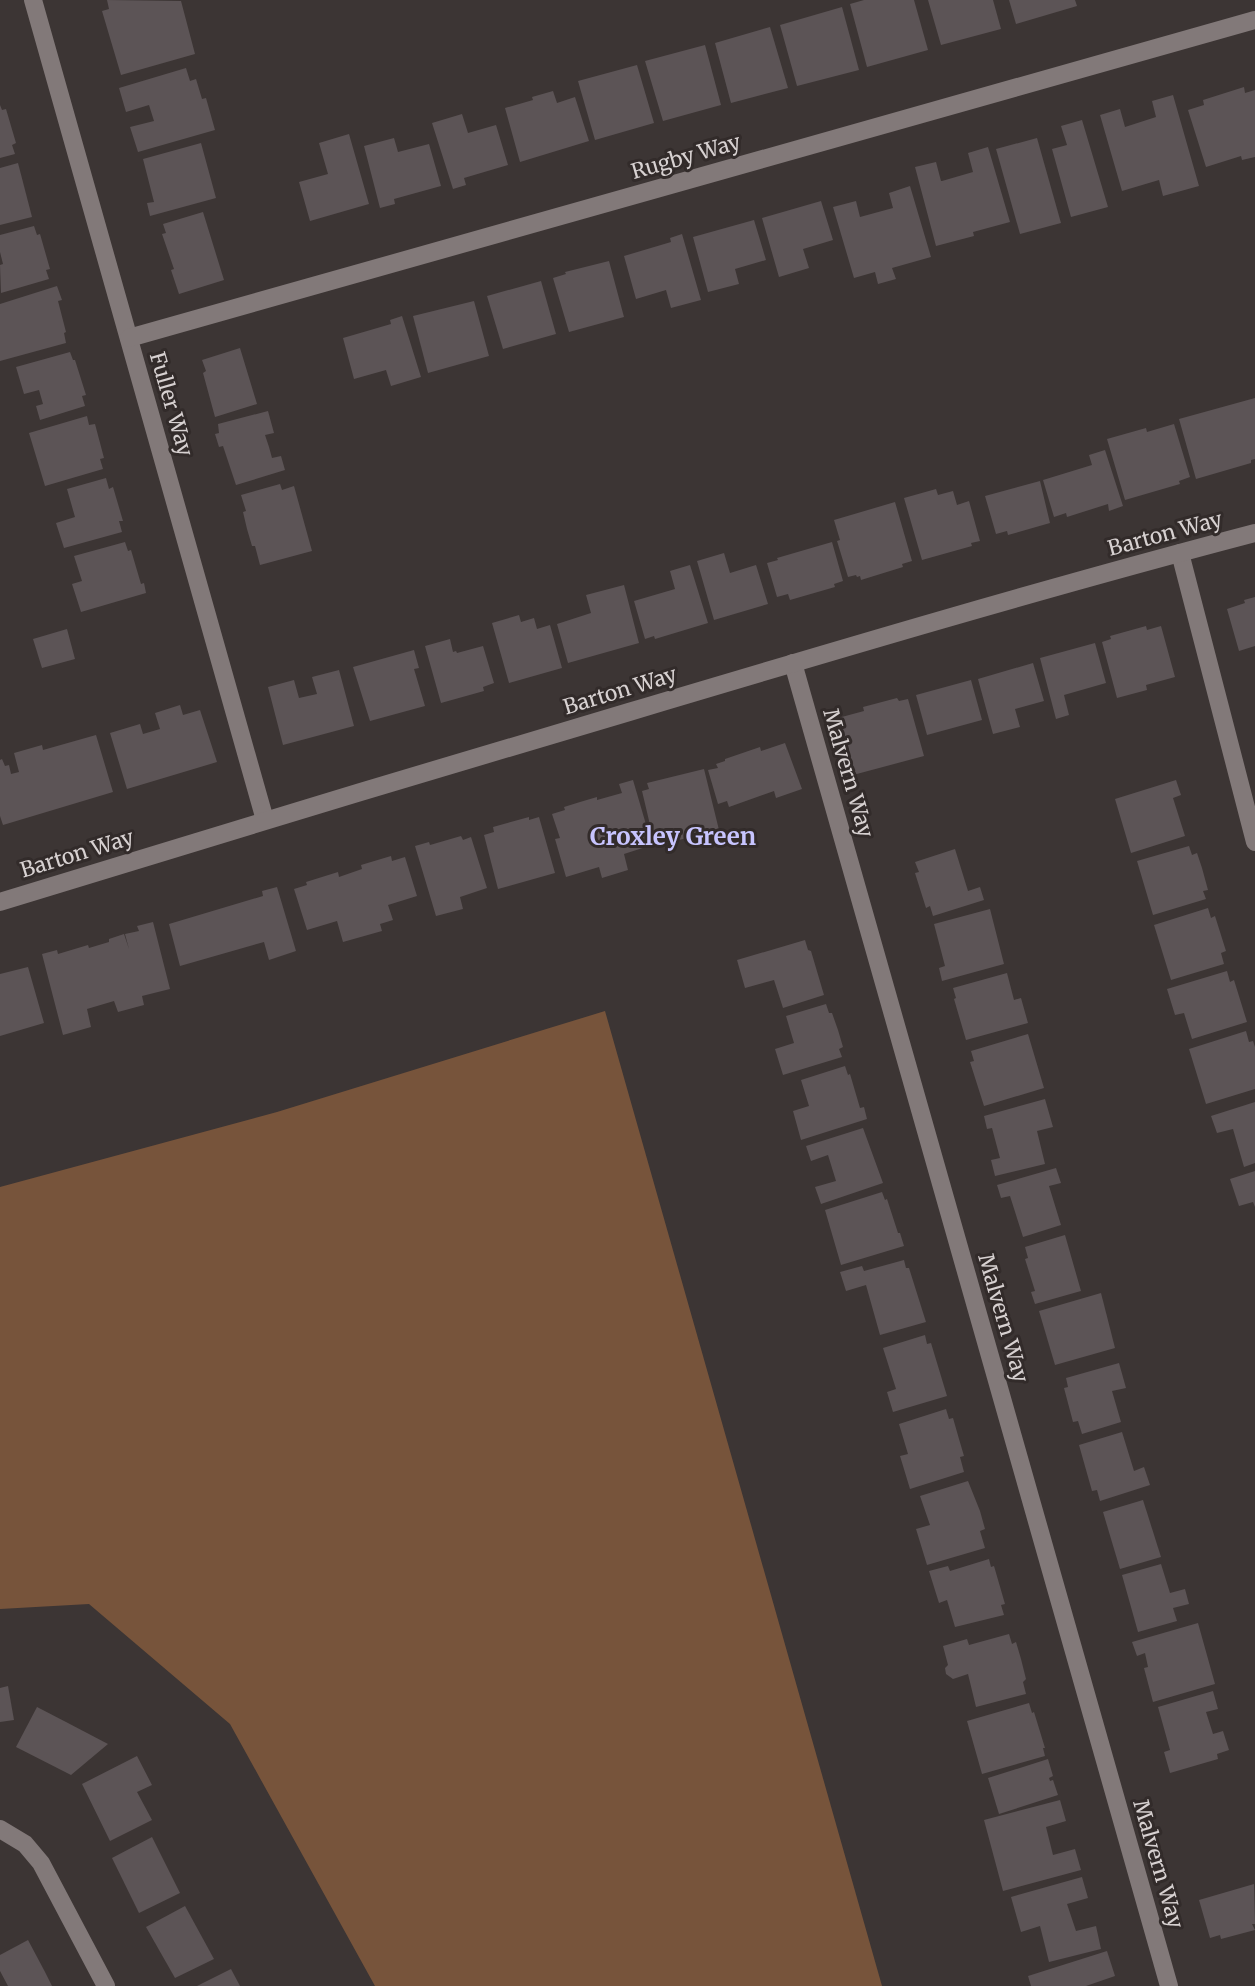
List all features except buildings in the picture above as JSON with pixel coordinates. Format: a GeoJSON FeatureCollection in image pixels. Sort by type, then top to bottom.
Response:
{"type":"FeatureCollection","features":[{"type":"Feature","properties":{"kind":"street","name":"Fuller Way"},"geometry":{"type":"LineString","coordinates":[[33,0],[265,820]]}},
{"type":"Feature","properties":{"kind":"street","name":"Rugby Way"},"geometry":{"type":"LineString","coordinates":[[129,338],[1255,20]]}},
{"type":"Feature","properties":{"kind":"street","name":"Barton Way"},"geometry":{"type":"LineString","coordinates":[[0,902],[793,663],[1255,533]]}},
{"type":"Feature","properties":{"kind":"street"},"geometry":{"type":"LineString","coordinates":[[1180,553],[1255,842]]}},
{"type":"Feature","properties":{"kind":"street","name":"Malvern Way"},"geometry":{"type":"LineString","coordinates":[[793,663],[1169,1986]]}},
{"type":"Feature","properties":{"kind":"street"},"geometry":{"type":"LineString","coordinates":[[0,1829],[25,1844],[41,1863],[106,1986]]}},
{"type":"Feature","properties":{"kind":"shaded area"},"geometry":{"type":"Polygon","coordinates":[[[605,1011],[882,1986],[375,1986],[230,1724],[89,1604],[0,1609],[0,1187],[277,1112],[605,1011]]]}},
{"type":"Feature","properties":{"kind":"district","name":"Croxley Green"},"geometry":{"type":"Point","coordinates":[673,837]}}]}
